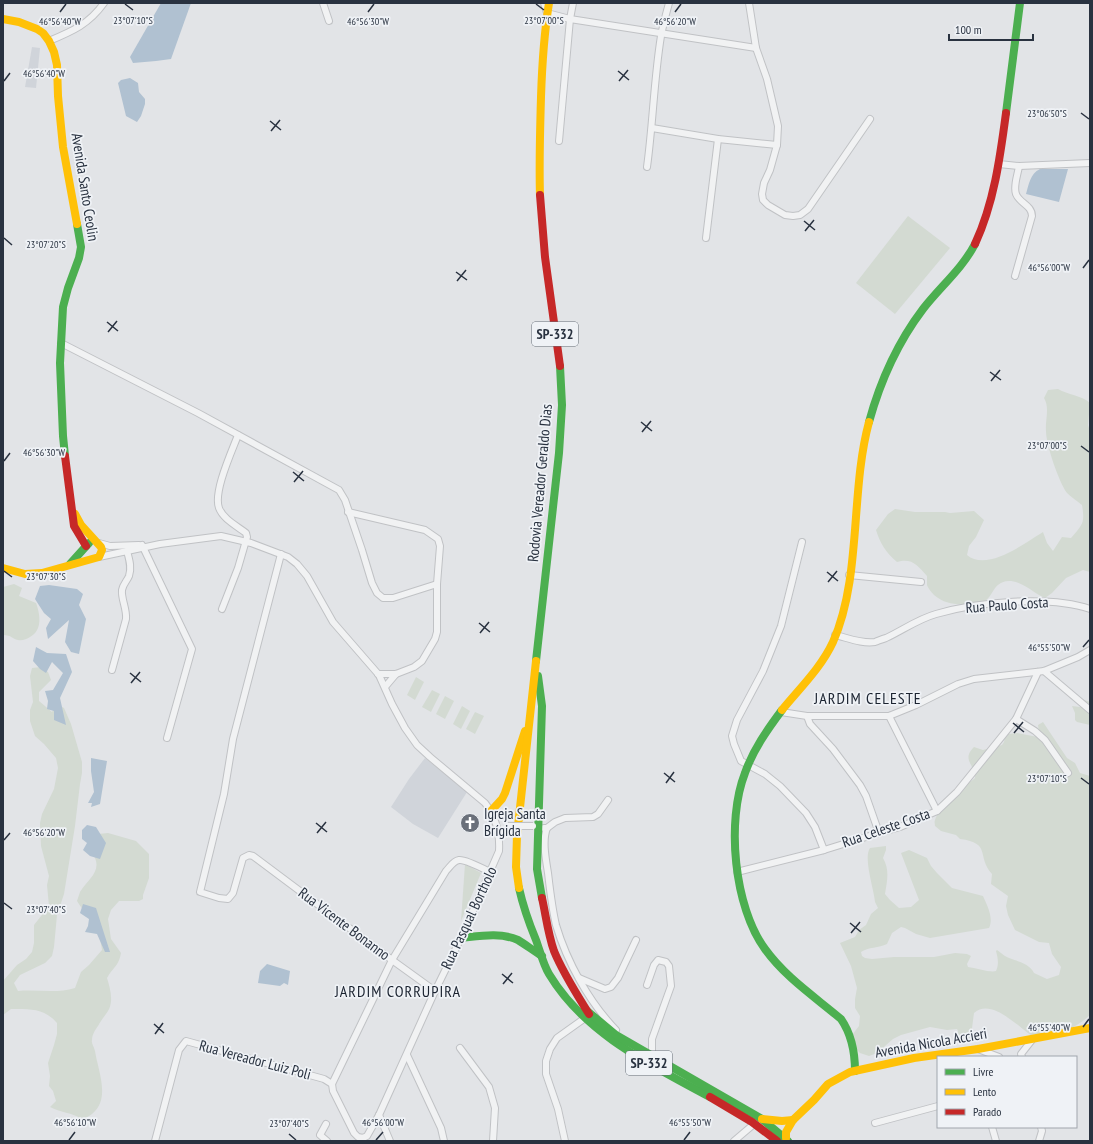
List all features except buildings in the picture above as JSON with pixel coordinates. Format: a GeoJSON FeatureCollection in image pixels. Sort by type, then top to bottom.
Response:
{"type":"FeatureCollection","features":[{"type":"Feature","properties":{"kind":"street"},"geometry":{"type":"LineString","coordinates":[[49,42],[82,26],[90,20],[104,3]]}},
{"type":"Feature","properties":{"kind":"street"},"geometry":{"type":"LineString","coordinates":[[324,3],[329,21]]}},
{"type":"Feature","properties":{"kind":"street"},"geometry":{"type":"LineString","coordinates":[[544,3],[547,13],[570,19],[756,48]]}},
{"type":"Feature","properties":{"kind":"street","name":"Rodovia Vereador Geraldo Dias"},"geometry":{"type":"LineString","coordinates":[[549,3],[542,72],[539,145],[541,208],[545,256],[555,336],[561,362],[562,390],[558,466],[518,827],[516,863],[518,883],[529,924],[543,958],[587,1016],[611,1040],[754,1124],[777,1141]]}},
{"type":"Feature","properties":{"kind":"street"},"geometry":{"type":"LineString","coordinates":[[559,141],[570,19],[573,3]]}},
{"type":"Feature","properties":{"kind":"street"},"geometry":{"type":"LineString","coordinates":[[647,167],[661,34],[668,3]]}},
{"type":"Feature","properties":{"kind":"street"},"geometry":{"type":"LineString","coordinates":[[749,3],[756,48],[762,61],[778,126],[777,145],[770,170],[764,183],[762,194],[763,200],[768,205],[785,214],[793,216],[800,215],[808,209],[870,119]]}},
{"type":"Feature","properties":{"kind":"street"},"geometry":{"type":"LineString","coordinates":[[855,1071],[853,1046],[848,1027],[841,1019],[782,968],[769,955],[757,938],[744,900],[735,854],[734,826],[738,798],[746,764],[761,739],[826,656],[836,635],[843,610],[849,575],[863,450],[871,412],[882,381],[895,353],[917,316],[972,251],[982,232],[999,164],[1020,3]]}},
{"type":"Feature","properties":{"kind":"street","name":"Avenida Santo Ceolin"},"geometry":{"type":"LineString","coordinates":[[3,19],[31,26],[43,34],[54,52],[57,65],[58,96],[63,147],[81,247],[79,258],[63,307],[60,363],[63,436],[74,526],[85,547]]}},
{"type":"Feature","properties":{"kind":"street"},"geometry":{"type":"LineString","coordinates":[[652,128],[718,139],[777,145]]}},
{"type":"Feature","properties":{"kind":"street"},"geometry":{"type":"LineString","coordinates":[[706,238],[718,139]]}},
{"type":"Feature","properties":{"kind":"street"},"geometry":{"type":"LineString","coordinates":[[999,164],[1019,166],[1090,163]]}},
{"type":"Feature","properties":{"kind":"street"},"geometry":{"type":"LineString","coordinates":[[1015,276],[1032,216],[1031,210],[1018,198],[1015,193],[1015,184],[1019,166]]}},
{"type":"Feature","properties":{"kind":"street"},"geometry":{"type":"LineString","coordinates":[[61,343],[238,435],[339,490],[345,500],[372,583],[380,596],[384,598],[393,598],[437,584]]}},
{"type":"Feature","properties":{"kind":"street"},"geometry":{"type":"LineString","coordinates":[[222,609],[238,568],[247,535],[223,515],[217,503],[219,488],[238,435]]}},
{"type":"Feature","properties":{"kind":"street","name":"Avenida Santo Ceolin"},"geometry":{"type":"LineString","coordinates":[[71,508],[80,524],[97,542]]}},
{"type":"Feature","properties":{"kind":"street"},"geometry":{"type":"LineString","coordinates":[[348,512],[425,530],[438,539],[440,546],[437,584],[437,632],[435,638],[422,660],[414,667],[396,674],[378,674]]}},
{"type":"Feature","properties":{"kind":"street"},"geometry":{"type":"LineString","coordinates":[[70,564],[90,542],[97,542],[110,546],[142,546],[221,536],[246,541],[288,557],[297,564],[307,576],[333,622],[378,674],[405,728],[417,745],[485,803],[491,811],[497,827],[535,826],[547,828]]}},
{"type":"Feature","properties":{"kind":"street"},"geometry":{"type":"LineString","coordinates":[[97,542],[102,550],[97,558]]}},
{"type":"Feature","properties":{"kind":"street"},"geometry":{"type":"LineString","coordinates":[[802,542],[781,626],[763,671],[738,720],[732,736],[741,761],[765,774],[780,786],[806,813],[815,827],[824,850]]}},
{"type":"Feature","properties":{"kind":"street"},"geometry":{"type":"LineString","coordinates":[[3,568],[25,574],[42,573],[70,564],[127,551],[142,546]]}},
{"type":"Feature","properties":{"kind":"street"},"geometry":{"type":"LineString","coordinates":[[142,546],[192,648],[167,738]]}},
{"type":"Feature","properties":{"kind":"street"},"geometry":{"type":"LineString","coordinates":[[85,547],[85,553],[89,557],[97,558]]}},
{"type":"Feature","properties":{"kind":"street"},"geometry":{"type":"LineString","coordinates":[[112,670],[126,619],[122,591],[129,576],[130,564],[127,551]]}},
{"type":"Feature","properties":{"kind":"street","name":"Rua Vicente Bonanno"},"geometry":{"type":"LineString","coordinates":[[281,554],[233,738],[224,794],[200,892],[218,898],[228,899],[233,892],[243,858],[249,855],[253,856],[435,991]]}},
{"type":"Feature","properties":{"kind":"street"},"geometry":{"type":"LineString","coordinates":[[849,575],[921,582]]}},
{"type":"Feature","properties":{"kind":"street","name":"Rua Paulo Costa"},"geometry":{"type":"LineString","coordinates":[[836,635],[856,640],[876,642],[900,632],[922,619],[936,614],[977,605],[1026,601],[1053,602],[1090,609]]}},
{"type":"Feature","properties":{"kind":"street"},"geometry":{"type":"LineString","coordinates":[[781,712],[807,716],[889,716],[916,705],[958,684],[991,676],[1041,671],[1078,657],[1090,650]]}},
{"type":"Feature","properties":{"kind":"street"},"geometry":{"type":"LineString","coordinates":[[536,665],[542,706],[535,826],[537,869],[548,928],[554,950],[564,973],[587,1016],[557,1038],[550,1048],[546,1061],[546,1074],[558,1109],[566,1141]]}},
{"type":"Feature","properties":{"kind":"street"},"geometry":{"type":"LineString","coordinates":[[1041,671],[1090,710]]}},
{"type":"Feature","properties":{"kind":"street","name":"Rua Celeste Costa"},"geometry":{"type":"LineString","coordinates":[[738,872],[824,850],[900,827],[937,810],[957,792],[1016,719],[1041,671]]}},
{"type":"Feature","properties":{"kind":"street"},"geometry":{"type":"LineString","coordinates":[[385,687],[396,674]]}},
{"type":"Feature","properties":{"kind":"street"},"geometry":{"type":"LineString","coordinates":[[807,716],[810,724],[833,749],[860,786],[866,796],[879,833]]}},
{"type":"Feature","properties":{"kind":"street"},"geometry":{"type":"LineString","coordinates":[[889,716],[937,810]]}},
{"type":"Feature","properties":{"kind":"street"},"geometry":{"type":"LineString","coordinates":[[1016,719],[1035,731],[1045,740],[1068,773]]}},
{"type":"Feature","properties":{"kind":"street"},"geometry":{"type":"LineString","coordinates":[[491,811],[502,800],[506,793],[516,756],[529,720]]}},
{"type":"Feature","properties":{"kind":"street"},"geometry":{"type":"LineString","coordinates":[[608,800],[598,814],[593,817],[565,818],[555,822],[547,828],[545,834],[546,863],[556,924],[564,946],[591,1001],[626,1042]]}},
{"type":"Feature","properties":{"kind":"street","name":"Rua Pasqual Bortholo"},"geometry":{"type":"LineString","coordinates":[[364,1139],[379,1115],[435,991],[462,938],[499,851],[500,842],[497,827]]}},
{"type":"Feature","properties":{"kind":"street"},"geometry":{"type":"LineString","coordinates":[[364,1139],[358,1137],[354,1133],[333,1091],[332,1084],[392,960],[446,871],[453,863],[459,860],[466,861],[490,872]]}},
{"type":"Feature","properties":{"kind":"street"},"geometry":{"type":"LineString","coordinates":[[462,938],[496,935],[507,936],[523,943],[543,958]]}},
{"type":"Feature","properties":{"kind":"street"},"geometry":{"type":"LineString","coordinates":[[579,978],[605,989],[611,987],[618,978],[636,940]]}},
{"type":"Feature","properties":{"kind":"street"},"geometry":{"type":"LineString","coordinates":[[647,985],[654,965],[658,960],[666,962],[669,966],[671,986],[652,1039],[652,1056]]}},
{"type":"Feature","properties":{"kind":"street","name":"Rodovia Vereador Geraldo Dias"},"geometry":{"type":"LineString","coordinates":[[587,1016],[626,1042],[762,1119],[787,1140]]}},
{"type":"Feature","properties":{"kind":"street","name":"Avenida Nicola Accieri"},"geometry":{"type":"LineString","coordinates":[[787,1140],[789,1126],[793,1120],[828,1084],[839,1077],[855,1071],[914,1058],[1032,1040],[1090,1028]]}},
{"type":"Feature","properties":{"kind":"street"},"geometry":{"type":"LineString","coordinates":[[1020,1056],[1032,1040]]}},
{"type":"Feature","properties":{"kind":"street","name":"Rua Vereador Luiz Poli"},"geometry":{"type":"LineString","coordinates":[[155,1141],[179,1050],[186,1041],[324,1079],[332,1084]]}},
{"type":"Feature","properties":{"kind":"street"},"geometry":{"type":"LineString","coordinates":[[460,1048],[489,1087],[495,1108],[493,1141]]}},
{"type":"Feature","properties":{"kind":"street"},"geometry":{"type":"LineString","coordinates":[[978,1049],[996,1056]]}},
{"type":"Feature","properties":{"kind":"street"},"geometry":{"type":"LineString","coordinates":[[407,1055],[441,1128],[444,1141]]}},
{"type":"Feature","properties":{"kind":"street"},"geometry":{"type":"LineString","coordinates":[[875,1123],[937,1106]]}},
{"type":"Feature","properties":{"kind":"street"},"geometry":{"type":"LineString","coordinates":[[379,1115],[390,1141]]}},
{"type":"Feature","properties":{"kind":"street"},"geometry":{"type":"LineString","coordinates":[[762,1119],[782,1121],[793,1120]]}},
{"type":"Feature","properties":{"kind":"street"},"geometry":{"type":"LineString","coordinates":[[326,1124],[320,1135],[326,1141]]}},
{"type":"Feature","properties":{"kind":"street"},"geometry":{"type":"LineString","coordinates":[[734,1141],[754,1124]]}},
{"type":"Feature","properties":{"kind":"street"},"geometry":{"type":"LineString","coordinates":[[992,1128],[996,1141]]}},
{"type":"Feature","properties":{"kind":"street"},"geometry":{"type":"LineString","coordinates":[[1039,1141],[1042,1131],[1041,1128]]}},
{"type":"Feature","properties":{"kind":"shaded area"},"geometry":{"type":"Polygon","coordinates":[[[32,47],[40,48],[36,88],[25,87],[32,47]]]}},
{"type":"Feature","properties":{"kind":"shaded area"},"geometry":{"type":"Polygon","coordinates":[[[908,216],[950,248],[895,314],[856,283],[908,216]]]}},
{"type":"Feature","properties":{"kind":"shaded area"},"geometry":{"type":"Polygon","coordinates":[[[1058,389],[1083,398],[1090,403],[1088,425],[1090,431],[1090,572],[1083,570],[1066,578],[1052,593],[1045,598],[1023,585],[1009,581],[999,584],[989,598],[981,603],[959,604],[942,600],[934,595],[930,590],[927,585],[927,576],[914,563],[907,561],[897,562],[890,555],[879,539],[876,530],[888,514],[895,509],[915,512],[950,513],[974,511],[984,520],[976,537],[969,546],[967,555],[975,559],[985,560],[1006,554],[1043,532],[1047,543],[1053,551],[1062,537],[1071,538],[1083,520],[1082,505],[1067,493],[1064,488],[1051,454],[1046,431],[1047,406],[1044,398],[1048,390],[1058,389]]]}},
{"type":"Feature","properties":{"kind":"shaded area"},"geometry":{"type":"Polygon","coordinates":[[[14,584],[22,588],[19,596],[36,603],[39,612],[39,626],[37,630],[30,637],[23,640],[3,635],[3,587],[14,584]]]}},
{"type":"Feature","properties":{"kind":"shaded area"},"geometry":{"type":"Polygon","coordinates":[[[41,667],[48,672],[51,680],[39,692],[39,701],[52,712],[56,704],[64,708],[71,724],[82,762],[82,773],[64,894],[57,915],[52,956],[45,963],[20,975],[14,983],[18,991],[61,991],[75,988],[81,972],[102,950],[96,930],[77,901],[80,892],[96,869],[95,858],[91,851],[98,834],[108,833],[136,841],[149,854],[149,878],[143,899],[139,901],[119,901],[111,910],[108,919],[111,939],[121,953],[117,964],[107,978],[111,994],[110,1007],[92,1038],[102,1084],[101,1101],[98,1108],[85,1118],[50,1107],[56,1101],[53,1091],[49,1086],[50,1076],[48,1063],[57,1034],[57,1023],[47,1014],[30,1009],[11,1009],[3,1015],[3,981],[17,965],[26,959],[32,952],[34,943],[34,925],[49,906],[47,885],[49,876],[41,846],[40,823],[42,814],[54,789],[58,768],[56,758],[35,736],[30,721],[30,710],[33,702],[30,676],[32,668],[41,667]]]}},
{"type":"Feature","properties":{"kind":"shaded area"},"geometry":{"type":"Polygon","coordinates":[[[416,677],[424,682],[415,700],[407,695],[416,677]]]}},
{"type":"Feature","properties":{"kind":"shaded area"},"geometry":{"type":"Polygon","coordinates":[[[432,690],[440,694],[431,712],[422,707],[432,690]]]}},
{"type":"Feature","properties":{"kind":"shaded area"},"geometry":{"type":"Polygon","coordinates":[[[445,696],[454,701],[445,719],[436,714],[445,696]]]}},
{"type":"Feature","properties":{"kind":"shaded area"},"geometry":{"type":"Polygon","coordinates":[[[1082,699],[1090,702],[1090,725],[1077,722],[1075,720],[1075,713],[1072,706],[1080,707],[1082,699]]]}},
{"type":"Feature","properties":{"kind":"shaded area"},"geometry":{"type":"Polygon","coordinates":[[[462,706],[470,711],[461,729],[453,724],[462,706]]]}},
{"type":"Feature","properties":{"kind":"shaded area"},"geometry":{"type":"Polygon","coordinates":[[[475,712],[484,716],[475,734],[466,729],[475,712]]]}},
{"type":"Feature","properties":{"kind":"shaded area"},"geometry":{"type":"Polygon","coordinates":[[[1043,722],[1067,758],[1075,763],[1080,773],[1090,776],[1090,1015],[1078,1024],[1064,1031],[1035,1038],[1006,1016],[989,1009],[981,1009],[974,1013],[971,1036],[967,1041],[955,1040],[958,1031],[957,1029],[947,1030],[930,1027],[901,1035],[893,1039],[877,1053],[869,1056],[860,1053],[857,1050],[852,1035],[859,1026],[860,1016],[855,1008],[857,988],[851,966],[840,943],[855,937],[859,930],[866,925],[871,914],[878,908],[875,902],[868,866],[868,853],[870,848],[886,846],[883,858],[887,867],[885,894],[899,908],[911,907],[919,900],[901,853],[909,850],[927,858],[931,866],[952,888],[983,896],[991,920],[989,928],[930,938],[916,934],[901,927],[892,933],[887,944],[864,950],[861,952],[862,956],[872,959],[894,957],[934,957],[955,953],[967,954],[971,956],[967,964],[968,967],[987,971],[996,971],[998,966],[997,950],[1005,956],[1029,966],[1034,973],[1047,979],[1059,975],[1061,967],[1052,954],[1049,943],[1039,942],[1015,930],[1008,915],[1006,906],[1008,896],[991,884],[992,874],[987,867],[980,847],[970,841],[960,839],[956,835],[941,831],[935,826],[937,815],[946,804],[975,778],[969,759],[970,751],[974,747],[983,750],[1002,745],[1006,732],[1009,734],[1017,733],[1038,737],[1038,725],[1043,722]]]}},
{"type":"Feature","properties":{"kind":"shaded area"},"geometry":{"type":"Polygon","coordinates":[[[425,758],[467,792],[438,838],[413,824],[391,807],[425,758]]]}},
{"type":"Feature","properties":{"kind":"shaded area"},"geometry":{"type":"Polygon","coordinates":[[[465,864],[481,873],[461,921],[465,864]]]}},
{"type":"Feature","properties":{"kind":"water"},"geometry":{"type":"Polygon","coordinates":[[[161,3],[191,3],[171,59],[133,63],[130,57],[161,3]]]}},
{"type":"Feature","properties":{"kind":"water"},"geometry":{"type":"Polygon","coordinates":[[[130,78],[138,83],[139,92],[145,99],[141,116],[137,122],[126,116],[118,83],[121,80],[130,78]]]}},
{"type":"Feature","properties":{"kind":"water"},"geometry":{"type":"Polygon","coordinates":[[[1040,169],[1068,169],[1059,202],[1026,194],[1032,176],[1040,169]]]}},
{"type":"Feature","properties":{"kind":"water"},"geometry":{"type":"Polygon","coordinates":[[[49,585],[77,589],[83,594],[79,605],[86,619],[79,654],[71,652],[65,642],[69,620],[48,639],[46,628],[51,619],[44,613],[35,599],[40,586],[49,585]]]}},
{"type":"Feature","properties":{"kind":"water"},"geometry":{"type":"Polygon","coordinates":[[[36,647],[47,653],[66,654],[72,672],[60,698],[66,725],[54,720],[54,711],[47,709],[48,701],[45,691],[53,690],[63,673],[52,662],[46,673],[40,669],[33,661],[36,647]]]}},
{"type":"Feature","properties":{"kind":"water"},"geometry":{"type":"Polygon","coordinates":[[[91,758],[107,761],[100,804],[91,807],[92,803],[88,803],[94,792],[91,758]]]}},
{"type":"Feature","properties":{"kind":"water"},"geometry":{"type":"Polygon","coordinates":[[[87,825],[96,827],[106,843],[100,859],[90,856],[83,850],[87,843],[82,839],[82,830],[87,825]]]}},
{"type":"Feature","properties":{"kind":"water"},"geometry":{"type":"Polygon","coordinates":[[[83,904],[96,908],[110,952],[105,952],[97,934],[85,932],[89,919],[80,913],[83,904]]]}},
{"type":"Feature","properties":{"kind":"water"},"geometry":{"type":"Polygon","coordinates":[[[267,964],[290,971],[288,985],[284,983],[280,986],[258,983],[260,971],[267,964]]]}},
{"type":"Feature","properties":{"kind":"traffic: fast"},"geometry":{"type":"LineString","coordinates":[[1006,113],[1020,3]]}},
{"type":"Feature","properties":{"kind":"traffic: fast"},"geometry":{"type":"LineString","coordinates":[[65,456],[60,363],[63,307],[79,258],[81,247],[77,224]]}},
{"type":"Feature","properties":{"kind":"traffic: fast"},"geometry":{"type":"LineString","coordinates":[[869,422],[884,377],[906,335],[923,309],[964,262],[975,244]]}},
{"type":"Feature","properties":{"kind":"traffic: fast"},"geometry":{"type":"LineString","coordinates":[[536,661],[559,453],[562,405],[560,366]]}},
{"type":"Feature","properties":{"kind":"traffic: fast"},"geometry":{"type":"LineString","coordinates":[[70,564],[89,543]]}},
{"type":"Feature","properties":{"kind":"traffic: fast"},"geometry":{"type":"LineString","coordinates":[[538,676],[542,706],[537,869],[542,898]]}},
{"type":"Feature","properties":{"kind":"traffic: fast"},"geometry":{"type":"LineString","coordinates":[[782,710],[756,748],[745,773],[739,793],[735,839],[736,863],[740,888],[746,911],[754,931],[765,949],[791,978],[841,1019],[845,1025],[852,1044],[855,1071]]}},
{"type":"Feature","properties":{"kind":"traffic: fast"},"geometry":{"type":"LineString","coordinates":[[519,888],[526,914],[545,966],[564,995],[581,1014],[600,1031],[621,1046],[665,1073],[710,1097]]}},
{"type":"Feature","properties":{"kind":"traffic: fast"},"geometry":{"type":"LineString","coordinates":[[461,938],[490,935],[504,936],[518,940],[542,956]]}},
{"type":"Feature","properties":{"kind":"traffic: fast"},"geometry":{"type":"LineString","coordinates":[[586,1010],[616,1035],[762,1119],[788,1141]]}},
{"type":"Feature","properties":{"kind":"traffic: slow"},"geometry":{"type":"LineString","coordinates":[[540,195],[542,74],[549,3]]}},
{"type":"Feature","properties":{"kind":"traffic: slow"},"geometry":{"type":"LineString","coordinates":[[3,19],[19,22],[37,29],[43,33],[49,41],[54,52],[57,65],[58,96],[63,147],[77,224]]}},
{"type":"Feature","properties":{"kind":"traffic: slow"},"geometry":{"type":"LineString","coordinates":[[782,710],[809,678],[828,652],[842,616],[852,562],[859,477],[869,422]]}},
{"type":"Feature","properties":{"kind":"traffic: slow"},"geometry":{"type":"LineString","coordinates":[[3,568],[25,574],[42,573],[99,557],[102,550],[101,547],[81,525],[75,514]]}},
{"type":"Feature","properties":{"kind":"traffic: slow"},"geometry":{"type":"LineString","coordinates":[[519,888],[516,867],[517,835],[536,661]]}},
{"type":"Feature","properties":{"kind":"traffic: slow"},"geometry":{"type":"LineString","coordinates":[[491,811],[502,799],[505,793],[525,731]]}},
{"type":"Feature","properties":{"kind":"traffic: slow"},"geometry":{"type":"LineString","coordinates":[[786,1138],[786,1132],[793,1120],[828,1084],[850,1072],[914,1058],[978,1049],[1090,1028]]}},
{"type":"Feature","properties":{"kind":"traffic: slow"},"geometry":{"type":"LineString","coordinates":[[762,1119],[782,1121],[793,1120]]}},
{"type":"Feature","properties":{"kind":"traffic: jam"},"geometry":{"type":"LineString","coordinates":[[975,244],[982,228],[992,196],[999,163],[1006,113]]}},
{"type":"Feature","properties":{"kind":"traffic: jam"},"geometry":{"type":"LineString","coordinates":[[540,195],[545,257],[560,366]]}},
{"type":"Feature","properties":{"kind":"traffic: jam"},"geometry":{"type":"LineString","coordinates":[[65,456],[74,526],[86,546]]}},
{"type":"Feature","properties":{"kind":"traffic: jam"},"geometry":{"type":"LineString","coordinates":[[542,898],[554,951],[589,1014]]}},
{"type":"Feature","properties":{"kind":"traffic: jam"},"geometry":{"type":"LineString","coordinates":[[710,1097],[752,1122],[777,1141]]}},
{"type":"Feature","properties":{"kind":"place","name":"Igreja Santa Brígida"},"geometry":{"type":"Point","coordinates":[470,823]}},
{"type":"Feature","properties":{"kind":"district","name":"JARDIM CELESTE"},"geometry":{"type":"Point","coordinates":[868,698]}},
{"type":"Feature","properties":{"kind":"district","name":"JARDIM CORRUPIRA"},"geometry":{"type":"Point","coordinates":[398,991]}}]}
